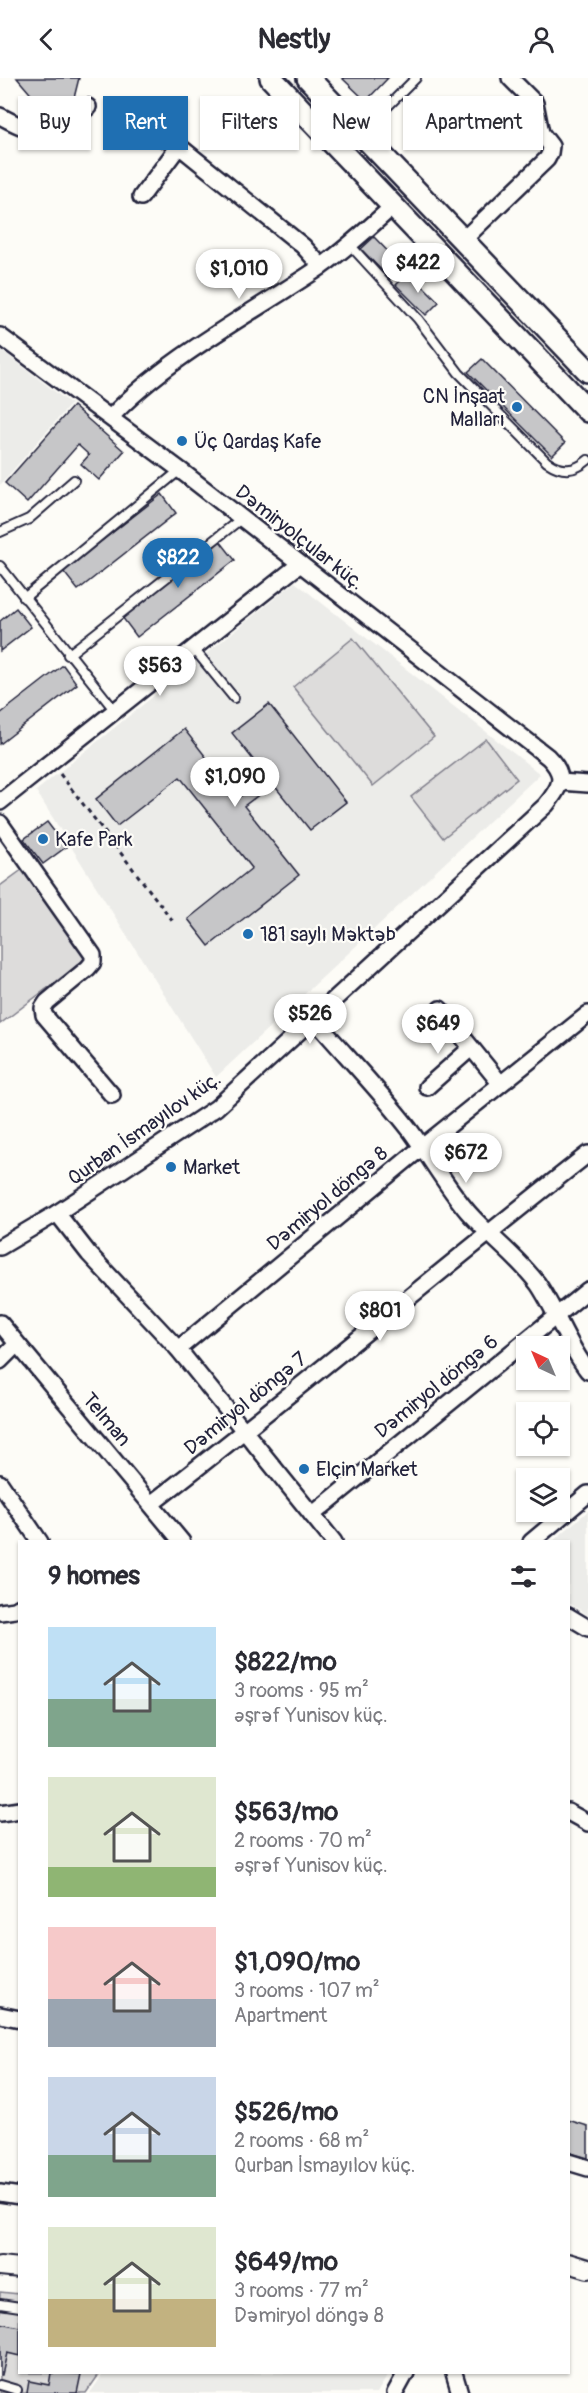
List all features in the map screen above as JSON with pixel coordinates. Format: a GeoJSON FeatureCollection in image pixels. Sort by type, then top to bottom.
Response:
{"type":"FeatureCollection","features":[{"type":"Feature","properties":{"kind":"main road"},"geometry":{"type":"LineString","coordinates":[[271,78],[392,207],[578,390],[588,411]]}},
{"type":"Feature","properties":{"kind":"main road"},"geometry":{"type":"LineString","coordinates":[[308,78],[325,96]]}},
{"type":"Feature","properties":{"kind":"main road"},"geometry":{"type":"LineString","coordinates":[[376,150],[586,365]]}},
{"type":"Feature","properties":{"kind":"street"},"geometry":{"type":"LineString","coordinates":[[462,240],[547,159],[550,153],[551,146],[541,133],[535,103],[510,78]]}},
{"type":"Feature","properties":{"kind":"street"},"geometry":{"type":"LineString","coordinates":[[0,116],[18,124]]}},
{"type":"Feature","properties":{"kind":"street"},"geometry":{"type":"LineString","coordinates":[[141,197],[175,150]]}},
{"type":"Feature","properties":{"kind":"street"},"geometry":{"type":"LineString","coordinates":[[183,150],[303,246],[321,266]]}},
{"type":"Feature","properties":{"kind":"street"},"geometry":{"type":"LineString","coordinates":[[111,417],[128,399],[156,376],[321,266],[350,245],[392,207]]}},
{"type":"Feature","properties":{"kind":"street","name":"Dəmiryolçular küç."},"geometry":{"type":"LineString","coordinates":[[0,336],[180,470],[548,757],[558,769],[560,782]]}},
{"type":"Feature","properties":{"kind":"street"},"geometry":{"type":"LineString","coordinates":[[0,802],[300,564]]}},
{"type":"Feature","properties":{"kind":"street"},"geometry":{"type":"LineString","coordinates":[[560,782],[588,784]]}},
{"type":"Feature","properties":{"kind":"street","name":"Qurban İsmayılov küç."},"geometry":{"type":"LineString","coordinates":[[0,1247],[57,1213],[209,1113],[546,806],[555,795],[560,782]]}},
{"type":"Feature","properties":{"kind":"street"},"geometry":{"type":"LineString","coordinates":[[0,823],[93,955],[93,962],[88,968],[47,1002],[43,1008],[44,1015],[112,1095]]}},
{"type":"Feature","properties":{"kind":"street"},"geometry":{"type":"LineString","coordinates":[[440,1009],[500,1083]]}},
{"type":"Feature","properties":{"kind":"street","name":"Dəmiryol döngə 8"},"geometry":{"type":"LineString","coordinates":[[178,1349],[500,1083],[588,1014]]}},
{"type":"Feature","properties":{"kind":"street"},"geometry":{"type":"LineString","coordinates":[[314,1019],[400,1118],[464,1207],[537,1283],[572,1348],[588,1371]]}},
{"type":"Feature","properties":{"kind":"street"},"geometry":{"type":"LineString","coordinates":[[427,1087],[471,1048]]}},
{"type":"Feature","properties":{"kind":"street","name":"Dəmiryol döngə 7"},"geometry":{"type":"LineString","coordinates":[[151,1504],[246,1431],[588,1154]]}},
{"type":"Feature","properties":{"kind":"street"},"geometry":{"type":"LineString","coordinates":[[57,1213],[89,1254],[178,1349],[332,1540]]}},
{"type":"Feature","properties":{"kind":"street","name":"Dəmiryol döngə 6"},"geometry":{"type":"LineString","coordinates":[[312,1515],[588,1290]]}},
{"type":"Feature","properties":{"kind":"street","name":"Telman"},"geometry":{"type":"LineString","coordinates":[[0,1323],[180,1540]]}},
{"type":"Feature","properties":{"kind":"street"},"geometry":{"type":"LineString","coordinates":[[0,1361],[17,1344]]}},
{"type":"Feature","properties":{"kind":"street"},"geometry":{"type":"LineString","coordinates":[[0,1483],[39,1540]]}},
{"type":"Feature","properties":{"kind":"street"},"geometry":{"type":"LineString","coordinates":[[533,1540],[588,1494]]}},
{"type":"Feature","properties":{"kind":"street"},"geometry":{"type":"LineString","coordinates":[[0,1612],[18,1608]]}},
{"type":"Feature","properties":{"kind":"street"},"geometry":{"type":"LineString","coordinates":[[570,1617],[588,1628]]}},
{"type":"Feature","properties":{"kind":"street"},"geometry":{"type":"LineString","coordinates":[[0,1813],[18,1810]]}},
{"type":"Feature","properties":{"kind":"street"},"geometry":{"type":"LineString","coordinates":[[570,1813],[588,1823]]}},
{"type":"Feature","properties":{"kind":"street"},"geometry":{"type":"LineString","coordinates":[[0,2015],[18,2019]]}},
{"type":"Feature","properties":{"kind":"street"},"geometry":{"type":"LineString","coordinates":[[570,2163],[588,2168]]}},
{"type":"Feature","properties":{"kind":"street"},"geometry":{"type":"LineString","coordinates":[[0,2193],[18,2196]]}},
{"type":"Feature","properties":{"kind":"street"},"geometry":{"type":"LineString","coordinates":[[570,2264],[588,2269]]}},
{"type":"Feature","properties":{"kind":"street"},"geometry":{"type":"LineString","coordinates":[[0,2266],[18,2268]]}},
{"type":"Feature","properties":{"kind":"street"},"geometry":{"type":"LineString","coordinates":[[395,2393],[405,2374]]}},
{"type":"Feature","properties":{"kind":"street"},"geometry":{"type":"LineString","coordinates":[[454,2374],[460,2393]]}},
{"type":"Feature","properties":{"kind":"lane"},"geometry":{"type":"LineString","coordinates":[[391,103],[416,78]]}},
{"type":"Feature","properties":{"kind":"lane"},"geometry":{"type":"LineString","coordinates":[[350,245],[418,319],[459,374],[547,462],[568,470],[580,467],[588,460]]}},
{"type":"Feature","properties":{"kind":"lane"},"geometry":{"type":"LineString","coordinates":[[24,598],[180,470]]}},
{"type":"Feature","properties":{"kind":"lane"},"geometry":{"type":"LineString","coordinates":[[0,532],[28,519],[74,480]]}},
{"type":"Feature","properties":{"kind":"lane"},"geometry":{"type":"LineString","coordinates":[[68,655],[242,518]]}},
{"type":"Feature","properties":{"kind":"lane"},"geometry":{"type":"LineString","coordinates":[[0,566],[68,655],[116,712]]}},
{"type":"Feature","properties":{"kind":"lane"},"geometry":{"type":"LineString","coordinates":[[194,649],[234,698]]}},
{"type":"Feature","properties":{"kind":"lane"},"geometry":{"type":"LineString","coordinates":[[0,2304],[18,2307]]}},
{"type":"Feature","properties":{"kind":"lane"},"geometry":{"type":"LineString","coordinates":[[0,2385],[17,2390]]}},
{"type":"Feature","properties":{"kind":"path"},"geometry":{"type":"LineString","coordinates":[[52,763],[173,921]]}},
{"type":"Feature","properties":{"kind":"shaded area"},"geometry":{"type":"Polygon","coordinates":[[[0,349],[71,404],[0,485],[0,349]]]}},
{"type":"Feature","properties":{"kind":"shaded area","name":"181 saylı Məktəb"},"geometry":{"type":"Polygon","coordinates":[[[295,582],[540,774],[216,1077],[36,791],[295,582]]]}},
{"type":"Feature","properties":{"kind":"shaded area"},"geometry":{"type":"Polygon","coordinates":[[[353,638],[434,737],[373,786],[293,687],[353,638]]]}},
{"type":"Feature","properties":{"kind":"shaded area"},"geometry":{"type":"Polygon","coordinates":[[[486,739],[517,779],[443,838],[411,797],[486,739]]]}},
{"type":"Feature","properties":{"kind":"shaded area"},"geometry":{"type":"Polygon","coordinates":[[[23,869],[87,958],[0,1024],[0,886],[23,869]]]}},
{"type":"Feature","properties":{"kind":"shaded area"},"geometry":{"type":"Polygon","coordinates":[[[588,1511],[588,1615],[570,1604],[570,1540],[554,1540],[588,1511]]]}},
{"type":"Feature","properties":{"kind":"shaded area"},"geometry":{"type":"Polygon","coordinates":[[[0,2292],[18,2294],[18,2374],[99,2374],[86,2393],[0,2393],[0,2292]]]}},
{"type":"Feature","properties":{"kind":"shaded area"},"geometry":{"type":"Polygon","coordinates":[[[103,2374],[388,2374],[377,2393],[90,2393],[103,2374]]]}},
{"type":"Feature","properties":{"kind":"building"},"geometry":{"type":"Polygon","coordinates":[[[17,78],[79,78],[74,96],[32,96],[17,78]]]}},
{"type":"Feature","properties":{"kind":"building"},"geometry":{"type":"Polygon","coordinates":[[[342,78],[388,78],[371,96],[361,96],[342,78]]]}},
{"type":"Feature","properties":{"kind":"building"},"geometry":{"type":"Polygon","coordinates":[[[374,237],[403,267],[390,279],[361,249],[374,237]]]}},
{"type":"Feature","properties":{"kind":"building"},"geometry":{"type":"Polygon","coordinates":[[[409,272],[439,302],[426,315],[396,285],[409,272]]]}},
{"type":"Feature","properties":{"kind":"building"},"geometry":{"type":"Polygon","coordinates":[[[482,359],[565,443],[552,456],[468,372],[482,359]]]}},
{"type":"Feature","properties":{"kind":"building"},"geometry":{"type":"Polygon","coordinates":[[[73,406],[124,451],[99,480],[81,464],[89,455],[78,445],[27,503],[5,483],[73,406]]]}},
{"type":"Feature","properties":{"kind":"building"},"geometry":{"type":"Polygon","coordinates":[[[162,494],[176,513],[78,590],[63,571],[162,494]]]}},
{"type":"Feature","properties":{"kind":"building"},"geometry":{"type":"Polygon","coordinates":[[[220,541],[235,560],[137,637],[122,617],[220,541]]]}},
{"type":"Feature","properties":{"kind":"building"},"geometry":{"type":"Polygon","coordinates":[[[16,608],[31,627],[0,651],[0,621],[16,608]]]}},
{"type":"Feature","properties":{"kind":"building"},"geometry":{"type":"Polygon","coordinates":[[[63,665],[77,684],[0,744],[0,714],[63,665]]]}},
{"type":"Feature","properties":{"kind":"building"},"geometry":{"type":"Polygon","coordinates":[[[269,704],[346,802],[310,830],[273,784],[244,806],[299,875],[209,946],[188,919],[252,868],[180,777],[117,826],[96,799],[184,729],[238,798],[266,776],[232,733],[269,704]]]}},
{"type":"Feature","properties":{"kind":"building"},"geometry":{"type":"Polygon","coordinates":[[[47,822],[66,847],[43,864],[24,839],[47,822]]]}},
{"type":"Feature","properties":{"kind":"building"},"geometry":{"type":"Polygon","coordinates":[[[570,2121],[588,2126],[588,2158],[570,2153],[570,2121]]]}},
{"type":"Feature","properties":{"kind":"building"},"geometry":{"type":"Polygon","coordinates":[[[0,2323],[18,2327],[18,2356],[7,2353],[2,2375],[0,2375],[0,2323]]]}},
{"type":"Feature","properties":{"kind":"building"},"geometry":{"type":"Polygon","coordinates":[[[51,2374],[81,2374],[77,2393],[27,2393],[29,2381],[49,2385],[51,2374]]]}},
{"type":"Feature","properties":{"kind":"place","name":"CN İnşaat Malları"},"geometry":{"type":"Point","coordinates":[517,407]}},
{"type":"Feature","properties":{"kind":"place","name":"Üç Qardaş Kafe"},"geometry":{"type":"Point","coordinates":[182,441]}},
{"type":"Feature","properties":{"kind":"place","name":"Kafe Park"},"geometry":{"type":"Point","coordinates":[43,839]}},
{"type":"Feature","properties":{"kind":"place","name":"181 saylı Məktəb"},"geometry":{"type":"Point","coordinates":[248,934]}},
{"type":"Feature","properties":{"kind":"place","name":"Market"},"geometry":{"type":"Point","coordinates":[171,1167]}},
{"type":"Feature","properties":{"kind":"place","name":"Elçin Market"},"geometry":{"type":"Point","coordinates":[304,1469]}}]}
